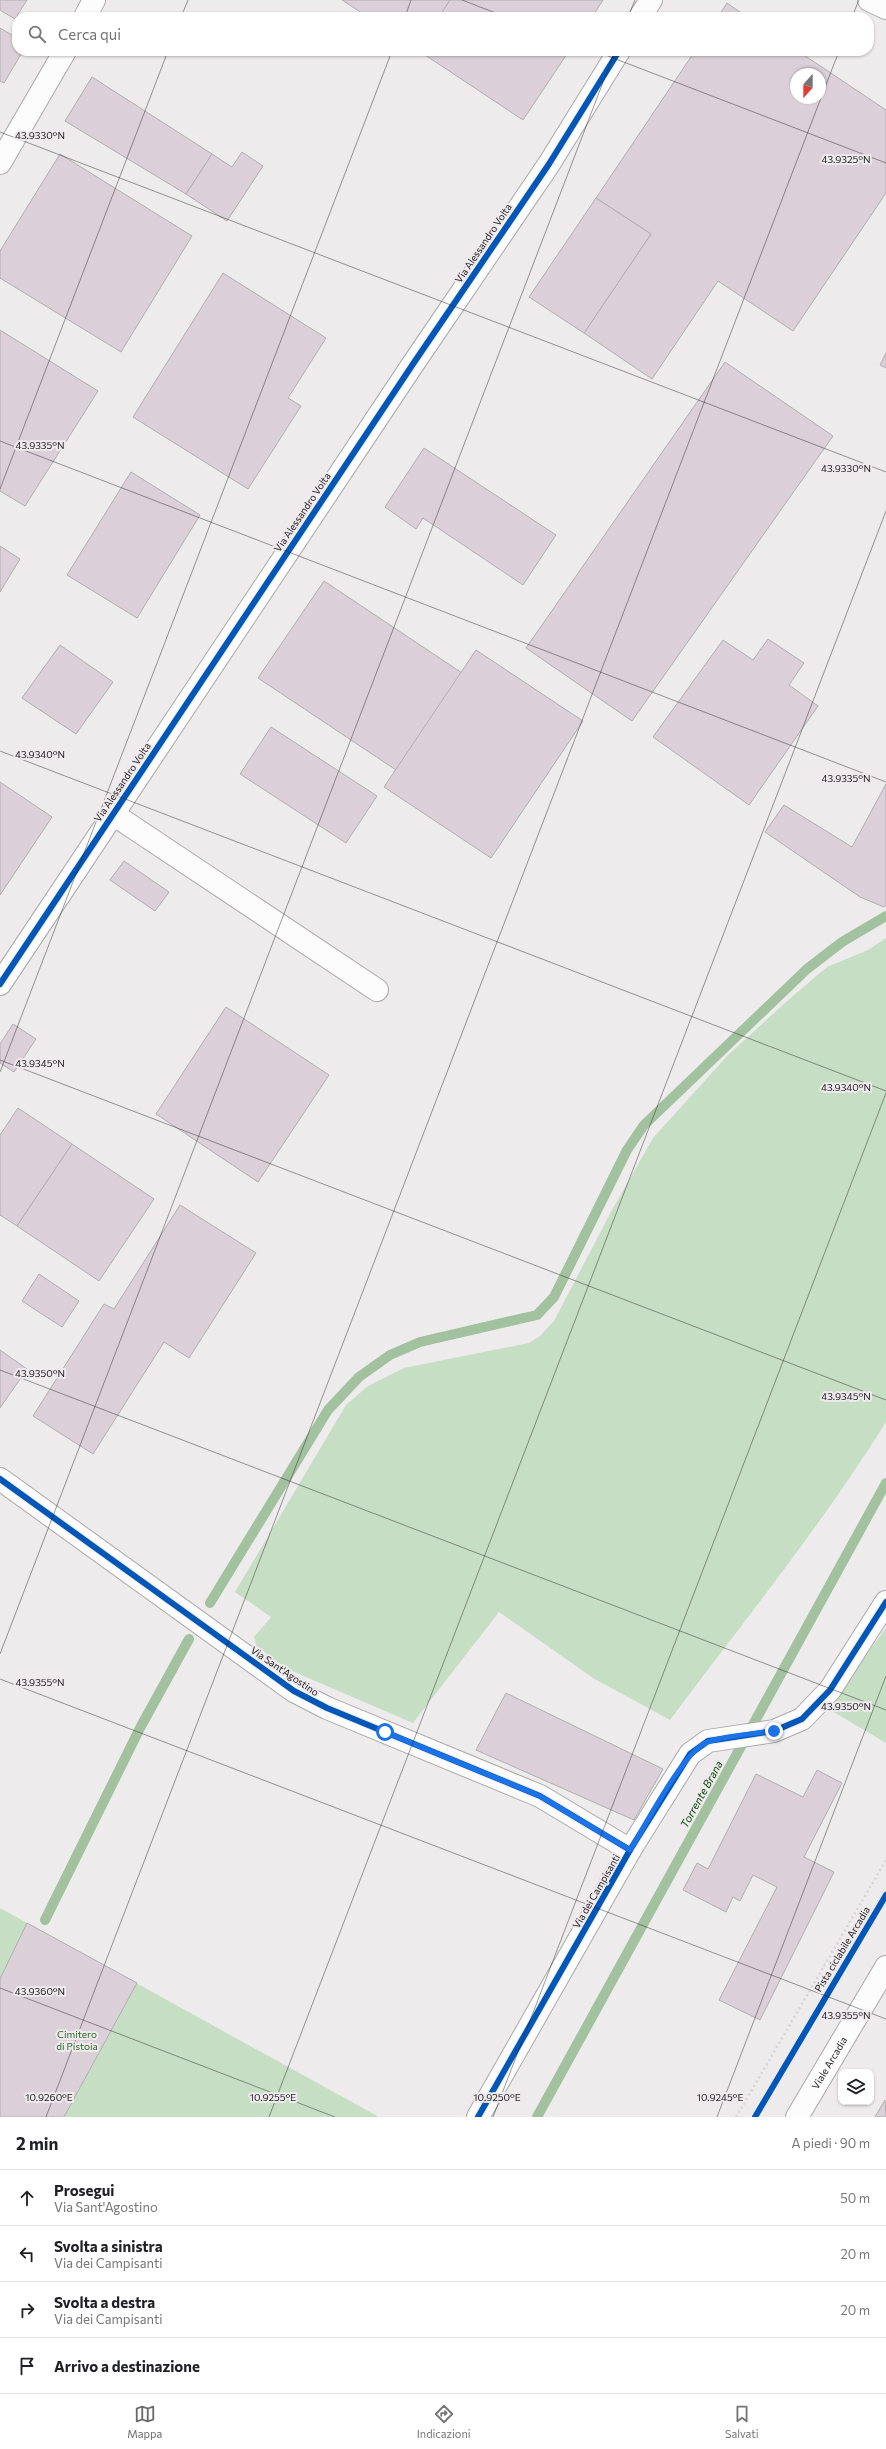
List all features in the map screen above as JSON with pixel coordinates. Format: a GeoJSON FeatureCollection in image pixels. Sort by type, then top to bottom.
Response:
{"type":"FeatureCollection","features":[{"type":"Feature","properties":{"kind":"street"},"geometry":{"type":"LineString","coordinates":[[88,12],[94,0]]}},
{"type":"Feature","properties":{"kind":"street"},"geometry":{"type":"LineString","coordinates":[[643,12],[651,0]]}},
{"type":"Feature","properties":{"kind":"street"},"geometry":{"type":"LineString","coordinates":[[869,0],[886,8]]}},
{"type":"Feature","properties":{"kind":"street"},"geometry":{"type":"LineString","coordinates":[[0,163],[62,56]]}},
{"type":"Feature","properties":{"kind":"street","name":"Via Alessandro Volta"},"geometry":{"type":"LineString","coordinates":[[0,984],[404,377],[549,164],[616,56]]}},
{"type":"Feature","properties":{"kind":"street"},"geometry":{"type":"LineString","coordinates":[[113,814],[377,990]]}},
{"type":"Feature","properties":{"kind":"street","name":"Via Sant'Agostino"},"geometry":{"type":"LineString","coordinates":[[0,1479],[294,1691],[327,1708],[540,1796],[630,1850]]}},
{"type":"Feature","properties":{"kind":"street","name":"Via dei Campisanti"},"geometry":{"type":"LineString","coordinates":[[478,2117],[630,1850],[690,1754],[708,1741],[774,1731],[802,1720],[830,1690],[886,1602]]}},
{"type":"Feature","properties":{"kind":"street","name":"Viale Arcadia"},"geometry":{"type":"LineString","coordinates":[[797,2117],[886,1967]]}},
{"type":"Feature","properties":{"kind":"path"},"geometry":{"type":"LineString","coordinates":[[736,2117],[886,1860]]}},
{"type":"Feature","properties":{"kind":"green space"},"geometry":{"type":"Polygon","coordinates":[[[886,938],[886,1422],[809,1536],[670,1720],[593,1678],[499,1612],[413,1723],[285,1668],[256,1645],[254,1637],[271,1617],[235,1592],[346,1405],[368,1386],[404,1368],[529,1343],[540,1336],[554,1321],[612,1210],[653,1138],[728,1055],[787,1001],[827,967],[868,950],[886,938]]]}},
{"type":"Feature","properties":{"kind":"green space"},"geometry":{"type":"Polygon","coordinates":[[[886,1628],[886,1743],[827,1708],[886,1628]]]}},
{"type":"Feature","properties":{"kind":"green space","name":"Cimitero di Pistoia"},"geometry":{"type":"Polygon","coordinates":[[[0,1908],[379,2117],[0,2117],[0,1908]]]}},
{"type":"Feature","properties":{"kind":"building"},"geometry":{"type":"Polygon","coordinates":[[[0,0],[27,0],[19,12],[12,12],[12,17],[0,10],[0,0]]]}},
{"type":"Feature","properties":{"kind":"building"},"geometry":{"type":"Polygon","coordinates":[[[342,0],[450,0],[442,12],[360,12],[342,0]]]}},
{"type":"Feature","properties":{"kind":"building"},"geometry":{"type":"Polygon","coordinates":[[[450,0],[603,0],[595,12],[442,12],[450,0]]]}},
{"type":"Feature","properties":{"kind":"building"},"geometry":{"type":"Polygon","coordinates":[[[727,3],[740,12],[721,12],[727,3]]]}},
{"type":"Feature","properties":{"kind":"building"},"geometry":{"type":"Polygon","coordinates":[[[0,28],[12,35],[12,56],[20,56],[4,83],[0,81],[0,28]]]}},
{"type":"Feature","properties":{"kind":"building"},"geometry":{"type":"Polygon","coordinates":[[[427,56],[566,56],[523,120],[427,56]]]}},
{"type":"Feature","properties":{"kind":"building"},"geometry":{"type":"Polygon","coordinates":[[[692,56],[805,56],[823,68],[790,68],[790,104],[826,104],[826,70],[886,110],[886,193],[793,331],[718,281],[652,379],[584,333],[651,234],[596,198],[692,56]]]}},
{"type":"Feature","properties":{"kind":"building"},"geometry":{"type":"Polygon","coordinates":[[[92,77],[212,154],[186,194],[65,121],[92,77]]]}},
{"type":"Feature","properties":{"kind":"building"},"geometry":{"type":"Polygon","coordinates":[[[242,152],[263,166],[227,221],[186,194],[212,154],[232,167],[242,152]]]}},
{"type":"Feature","properties":{"kind":"building"},"geometry":{"type":"Polygon","coordinates":[[[60,154],[192,236],[121,352],[0,278],[0,251],[60,154]]]}},
{"type":"Feature","properties":{"kind":"building"},"geometry":{"type":"Polygon","coordinates":[[[596,198],[651,234],[584,333],[529,297],[596,198]]]}},
{"type":"Feature","properties":{"kind":"building"},"geometry":{"type":"Polygon","coordinates":[[[223,273],[326,338],[288,398],[301,406],[248,489],[133,417],[223,273]]]}},
{"type":"Feature","properties":{"kind":"building"},"geometry":{"type":"Polygon","coordinates":[[[0,330],[98,391],[25,506],[0,491],[0,330]]]}},
{"type":"Feature","properties":{"kind":"building"},"geometry":{"type":"Polygon","coordinates":[[[886,353],[886,368],[880,365],[886,353]]]}},
{"type":"Feature","properties":{"kind":"building"},"geometry":{"type":"Polygon","coordinates":[[[725,362],[833,436],[632,721],[526,648],[725,362]]]}},
{"type":"Feature","properties":{"kind":"building"},"geometry":{"type":"Polygon","coordinates":[[[424,448],[556,535],[523,585],[423,518],[416,529],[385,507],[424,448]]]}},
{"type":"Feature","properties":{"kind":"building"},"geometry":{"type":"Polygon","coordinates":[[[131,472],[200,515],[137,618],[67,575],[131,472]]]}},
{"type":"Feature","properties":{"kind":"building"},"geometry":{"type":"Polygon","coordinates":[[[0,546],[20,559],[0,592],[0,546]]]}},
{"type":"Feature","properties":{"kind":"building"},"geometry":{"type":"Polygon","coordinates":[[[324,581],[462,673],[396,770],[258,678],[324,581]]]}},
{"type":"Feature","properties":{"kind":"building"},"geometry":{"type":"Polygon","coordinates":[[[768,639],[804,663],[789,685],[818,706],[749,805],[653,737],[723,640],[753,660],[768,639]]]}},
{"type":"Feature","properties":{"kind":"building"},"geometry":{"type":"Polygon","coordinates":[[[60,645],[113,682],[76,734],[22,698],[60,645]]]}},
{"type":"Feature","properties":{"kind":"building"},"geometry":{"type":"Polygon","coordinates":[[[476,650],[583,721],[491,858],[384,787],[476,650]]]}},
{"type":"Feature","properties":{"kind":"building"},"geometry":{"type":"Polygon","coordinates":[[[271,727],[377,796],[346,843],[240,774],[271,727]]]}},
{"type":"Feature","properties":{"kind":"building"},"geometry":{"type":"Polygon","coordinates":[[[0,782],[52,817],[0,895],[0,782]]]}},
{"type":"Feature","properties":{"kind":"building"},"geometry":{"type":"Polygon","coordinates":[[[886,784],[886,905],[884,907],[860,897],[765,832],[784,805],[852,847],[886,784]]]}},
{"type":"Feature","properties":{"kind":"building"},"geometry":{"type":"Polygon","coordinates":[[[124,861],[169,892],[155,911],[110,880],[124,861]]]}},
{"type":"Feature","properties":{"kind":"building"},"geometry":{"type":"Polygon","coordinates":[[[226,1007],[329,1075],[258,1182],[156,1114],[226,1007]]]}},
{"type":"Feature","properties":{"kind":"building"},"geometry":{"type":"Polygon","coordinates":[[[13,1024],[36,1039],[14,1072],[0,1063],[0,1044],[13,1024]]]}},
{"type":"Feature","properties":{"kind":"building"},"geometry":{"type":"Polygon","coordinates":[[[18,1108],[72,1144],[17,1226],[0,1215],[0,1135],[18,1108]]]}},
{"type":"Feature","properties":{"kind":"building"},"geometry":{"type":"Polygon","coordinates":[[[72,1144],[154,1199],[99,1281],[17,1226],[72,1144]]]}},
{"type":"Feature","properties":{"kind":"building"},"geometry":{"type":"Polygon","coordinates":[[[180,1205],[256,1253],[189,1358],[164,1342],[93,1454],[33,1416],[104,1304],[114,1309],[180,1205]]]}},
{"type":"Feature","properties":{"kind":"building"},"geometry":{"type":"Polygon","coordinates":[[[39,1274],[79,1301],[62,1327],[22,1301],[39,1274]]]}},
{"type":"Feature","properties":{"kind":"building"},"geometry":{"type":"Polygon","coordinates":[[[0,1350],[27,1369],[0,1408],[0,1350]]]}},
{"type":"Feature","properties":{"kind":"building"},"geometry":{"type":"Polygon","coordinates":[[[506,1693],[663,1769],[634,1820],[476,1750],[506,1693]]]}},
{"type":"Feature","properties":{"kind":"building"},"geometry":{"type":"Polygon","coordinates":[[[817,1770],[842,1783],[804,1857],[834,1872],[760,2020],[719,2000],[777,1887],[753,1875],[740,1901],[733,1897],[726,1912],[683,1890],[697,1863],[708,1869],[756,1774],[803,1797],[817,1770]]]}},
{"type":"Feature","properties":{"kind":"building"},"geometry":{"type":"Polygon","coordinates":[[[27,1923],[137,1983],[64,2117],[0,2117],[0,1979],[27,1923]]]}},
{"type":"Feature","properties":{"kind":"building"},"geometry":{"type":"Polygon","coordinates":[[[885,2100],[886,2117],[875,2117],[885,2100]]]}},
{"type":"Feature","properties":{"kind":"waterway"},"geometry":{"type":"LineString","coordinates":[[210,1603],[328,1410],[359,1377],[390,1355],[420,1342],[537,1315],[554,1297],[627,1150],[644,1125],[807,969],[842,942],[886,916]]}},
{"type":"Feature","properties":{"kind":"waterway","name":"Torrente Brana"},"geometry":{"type":"LineString","coordinates":[[537,2117],[886,1483]]}},
{"type":"Feature","properties":{"kind":"waterway"},"geometry":{"type":"LineString","coordinates":[[45,1920],[140,1728],[189,1639]]}},
{"type":"Feature","properties":{"kind":"cycle path"},"geometry":{"type":"LineString","coordinates":[[0,984],[413,364],[549,164],[616,56]]}},
{"type":"Feature","properties":{"kind":"cycle path"},"geometry":{"type":"LineString","coordinates":[[0,1479],[294,1691],[327,1708],[540,1796],[630,1850]]}},
{"type":"Feature","properties":{"kind":"cycle path"},"geometry":{"type":"LineString","coordinates":[[478,2117],[630,1850],[690,1754],[708,1741],[774,1731],[802,1719],[830,1690],[886,1602]]}},
{"type":"Feature","properties":{"kind":"cycle path","name":"Pista ciclabile Arcadia"},"geometry":{"type":"LineString","coordinates":[[755,2117],[886,1895]]}},
{"type":"Feature","properties":{"kind":"route"},"geometry":{"type":"LineString","coordinates":[[385,1732],[457,1760],[540,1796],[630,1850],[683,1764],[690,1754],[698,1747],[708,1741],[774,1731]]}}]}
